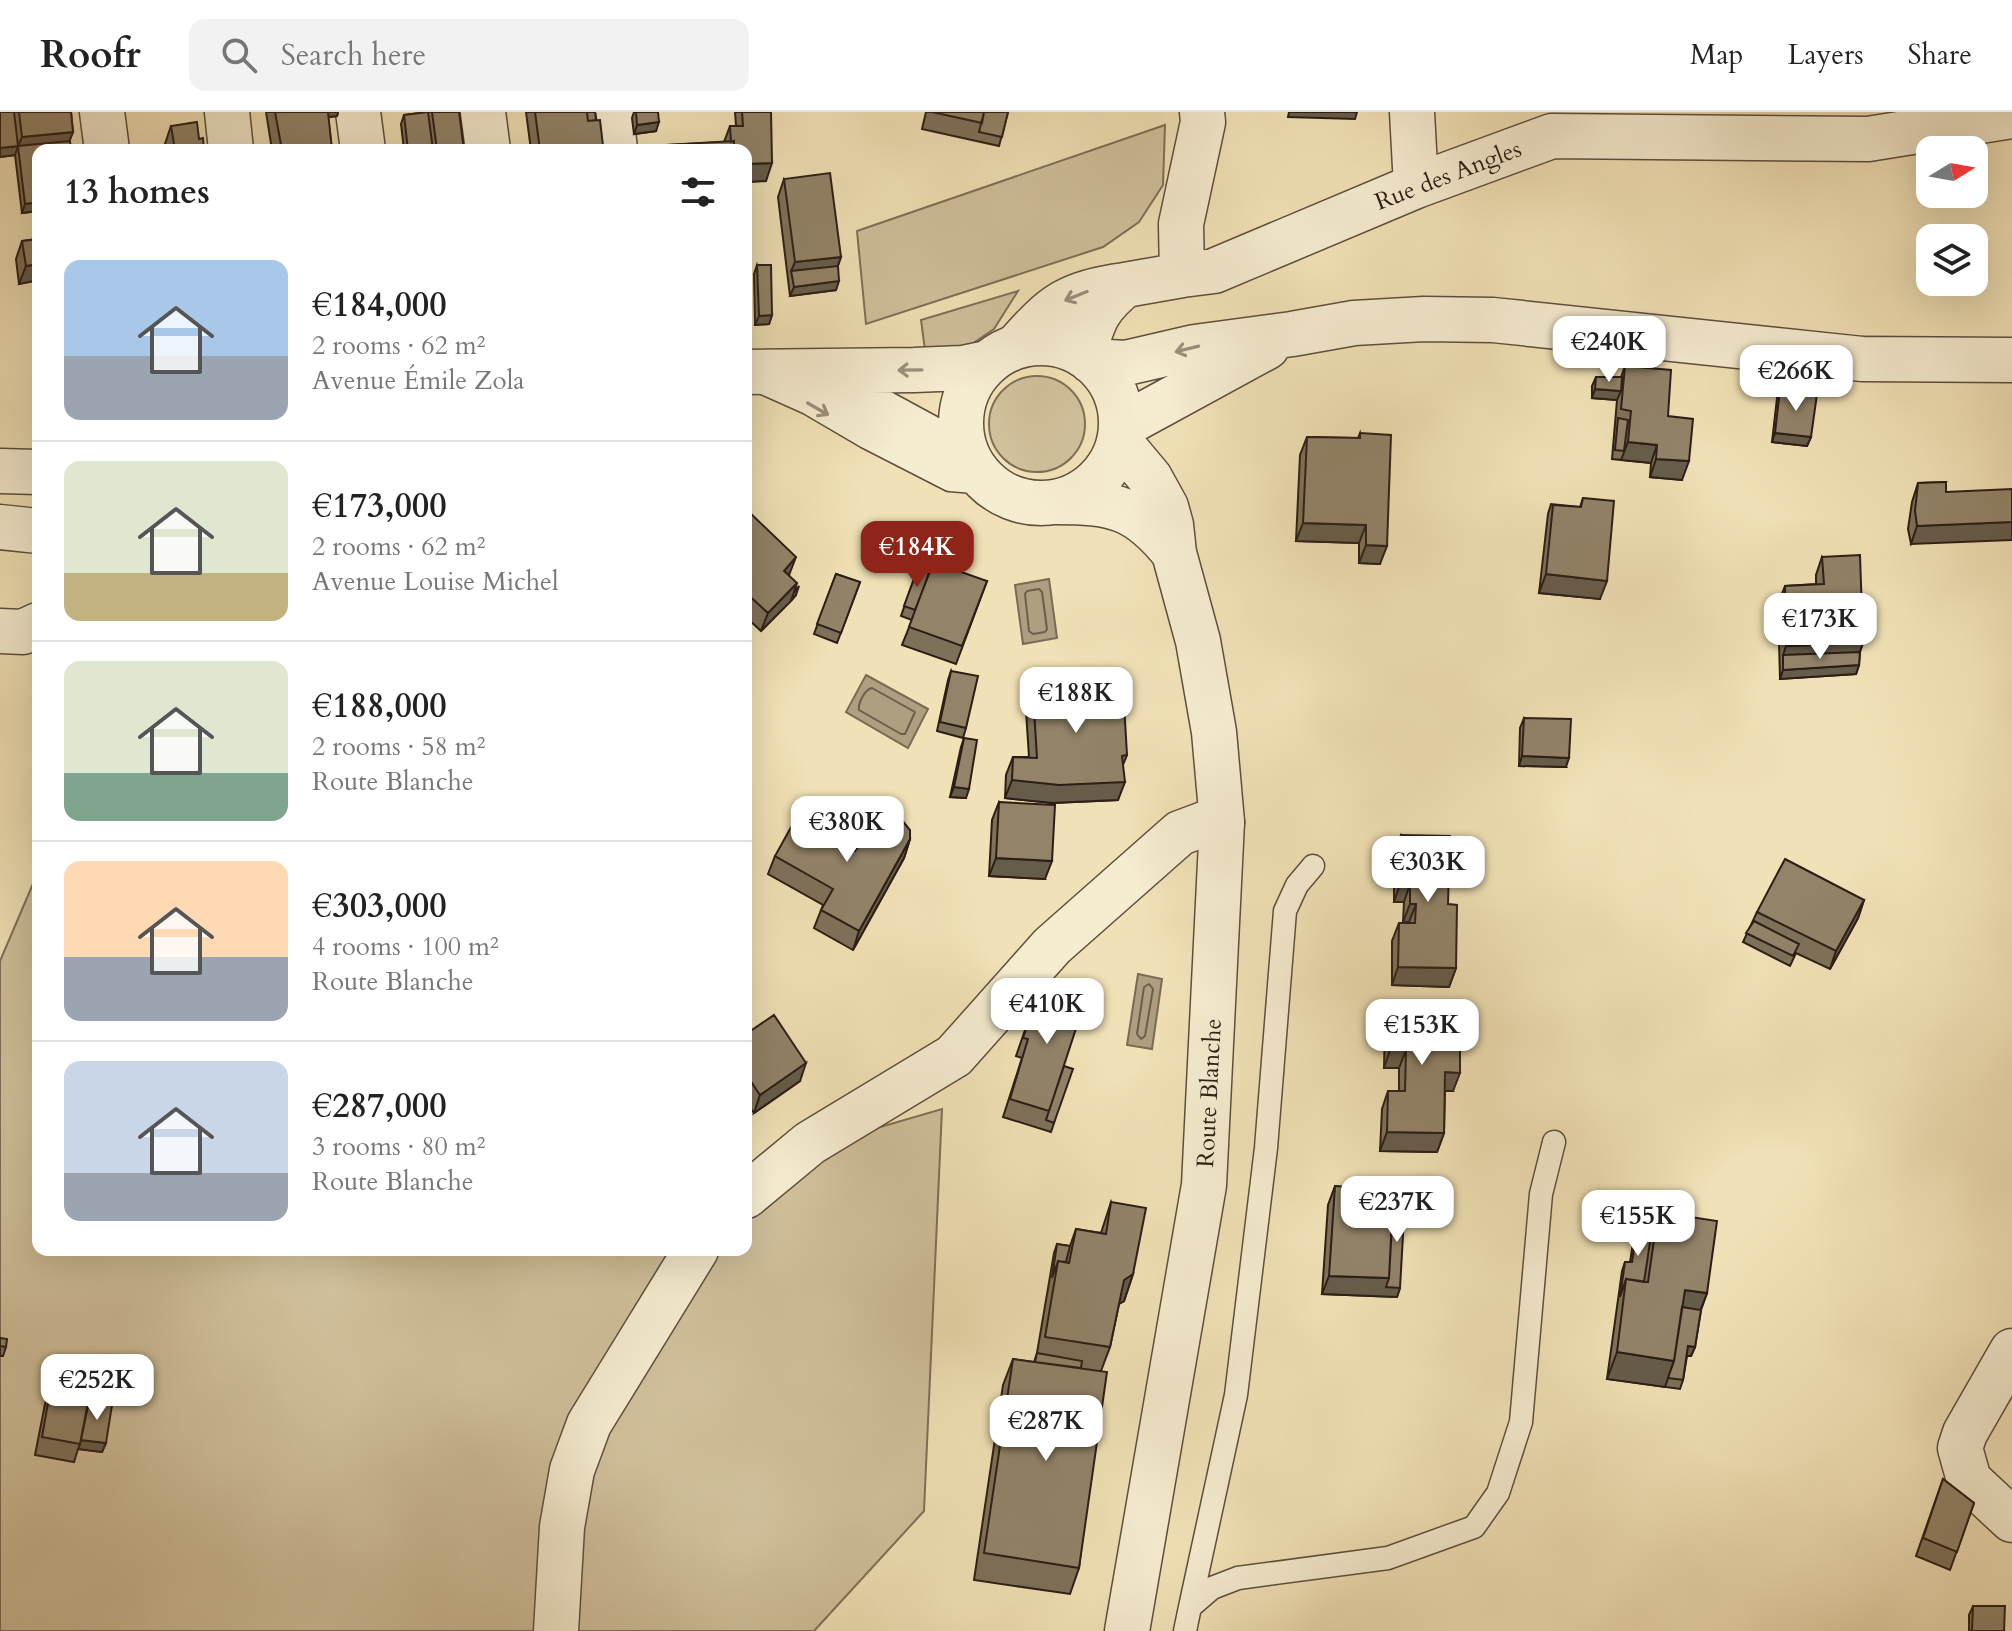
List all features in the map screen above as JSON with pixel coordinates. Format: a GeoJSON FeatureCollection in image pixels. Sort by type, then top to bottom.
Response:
{"type":"FeatureCollection","features":[{"type":"Feature","properties":{"kind":"street"},"geometry":{"type":"LineString","coordinates":[[102,112],[106,144]]}},
{"type":"Feature","properties":{"kind":"street"},"geometry":{"type":"LineString","coordinates":[[227,112],[230,144]]}},
{"type":"Feature","properties":{"kind":"street"},"geometry":{"type":"LineString","coordinates":[[358,112],[362,144]]}},
{"type":"Feature","properties":{"kind":"street"},"geometry":{"type":"LineString","coordinates":[[483,112],[487,144]]}},
{"type":"Feature","properties":{"kind":"street"},"geometry":{"type":"LineString","coordinates":[[611,112],[614,144]]}},
{"type":"Feature","properties":{"kind":"street"},"geometry":{"type":"LineString","coordinates":[[1182,275],[1181,224],[1203,122],[1202,112]]}},
{"type":"Feature","properties":{"kind":"street"},"geometry":{"type":"LineString","coordinates":[[1412,112],[1416,186]]}},
{"type":"Feature","properties":{"kind":"street","name":"Rue des Angles"},"geometry":{"type":"LineString","coordinates":[[1002,355],[1065,300],[1094,289],[1214,271],[1556,124],[1868,139],[2012,116]]}},
{"type":"Feature","properties":{"kind":"street"},"geometry":{"type":"LineString","coordinates":[[1087,358],[1096,316],[1104,303],[1125,285]]}},
{"type":"Feature","properties":{"kind":"street"},"geometry":{"type":"LineString","coordinates":[[1087,358],[1126,363],[1195,347],[1354,323],[1424,319],[1493,320],[1862,359],[2012,360]]}},
{"type":"Feature","properties":{"kind":"street"},"geometry":{"type":"LineString","coordinates":[[1120,434],[1292,334]]}},
{"type":"Feature","properties":{"kind":"street"},"geometry":{"type":"LineString","coordinates":[[752,372],[963,368],[1033,342],[1072,349],[1105,374],[1114,390],[1120,434],[1112,460],[1101,477],[1080,493],[1055,502]]}},
{"type":"Feature","properties":{"kind":"street"},"geometry":{"type":"LineString","coordinates":[[977,468],[962,438],[963,405],[976,375],[1002,355]]}},
{"type":"Feature","properties":{"kind":"street"},"geometry":{"type":"LineString","coordinates":[[806,371],[935,441],[977,468],[1002,494],[1036,503],[1096,502],[1124,508],[1161,537],[1174,553]]}},
{"type":"Feature","properties":{"kind":"street","name":"Route Blanche"},"geometry":{"type":"LineString","coordinates":[[1120,434],[1150,478],[1166,507],[1171,525],[1174,553],[1198,641],[1214,732],[1222,822],[1204,1185],[1127,1631]]}},
{"type":"Feature","properties":{"kind":"street"},"geometry":{"type":"LineString","coordinates":[[0,471],[32,472]]}},
{"type":"Feature","properties":{"kind":"street"},"geometry":{"type":"LineString","coordinates":[[0,527],[32,530]]}},
{"type":"Feature","properties":{"kind":"street"},"geometry":{"type":"LineString","coordinates":[[0,631],[23,632],[32,628]]}},
{"type":"Feature","properties":{"kind":"street"},"geometry":{"type":"LineString","coordinates":[[752,1191],[810,1143],[954,1056],[1063,936],[1180,833],[1207,823],[1222,822]]}},
{"type":"Feature","properties":{"kind":"street"},"geometry":{"type":"LineString","coordinates":[[556,1631],[562,1527],[572,1470],[589,1424],[692,1256]]}},
{"type":"Feature","properties":{"kind":"street"},"geometry":{"type":"LineString","coordinates":[[2012,1351],[1965,1433],[1960,1448],[1969,1480],[2012,1520]]}},
{"type":"Feature","properties":{"kind":"lane"},"geometry":{"type":"LineString","coordinates":[[752,380],[771,385],[808,403],[950,480],[977,468]]}},
{"type":"Feature","properties":{"kind":"lane"},"geometry":{"type":"LineString","coordinates":[[1185,1631],[1236,1395],[1266,1148],[1285,911],[1297,885],[1313,866]]}},
{"type":"Feature","properties":{"kind":"lane"},"geometry":{"type":"LineString","coordinates":[[1190,1607],[1212,1588],[1238,1578],[1388,1558],[1474,1527],[1498,1493],[1521,1422],[1541,1194],[1554,1142]]}},
{"type":"Feature","properties":{"kind":"shaded area"},"geometry":{"type":"Polygon","coordinates":[[[1165,125],[1163,185],[1139,222],[1103,247],[866,324],[857,231],[1165,125]]]}},
{"type":"Feature","properties":{"kind":"shaded area"},"geometry":{"type":"Polygon","coordinates":[[[1018,291],[994,329],[960,352],[926,358],[921,320],[1018,291]]]}},
{"type":"Feature","properties":{"kind":"shaded area"},"geometry":{"type":"Polygon","coordinates":[[[1037,376],[1056,379],[1071,390],[1082,405],[1085,424],[1082,443],[1071,458],[1056,469],[1037,472],[1018,469],[1003,458],[992,443],[989,424],[992,405],[1003,390],[1018,379],[1037,376]]]}},
{"type":"Feature","properties":{"kind":"shaded area"},"geometry":{"type":"Polygon","coordinates":[[[32,886],[32,1256],[752,1256],[752,1164],[942,1109],[924,1511],[814,1631],[0,1631],[0,961],[32,886]]]}},
{"type":"Feature","properties":{"kind":"water"},"geometry":{"type":"Polygon","coordinates":[[[1049,579],[1057,638],[1023,644],[1015,585],[1049,579]]]}},
{"type":"Feature","properties":{"kind":"water"},"geometry":{"type":"Polygon","coordinates":[[[866,675],[928,709],[908,748],[846,712],[866,675]]]}},
{"type":"Feature","properties":{"kind":"water"},"geometry":{"type":"Polygon","coordinates":[[[1138,974],[1162,979],[1152,1049],[1127,1045],[1138,974]]]}},
{"type":"Feature","properties":{"kind":"building"},"geometry":{"type":"Polygon","coordinates":[[[0,112],[14,112],[18,146],[0,148],[0,112]]]}},
{"type":"Feature","properties":{"kind":"building"},"geometry":{"type":"Polygon","coordinates":[[[19,112],[71,112],[73,132],[22,137],[19,112]]]}},
{"type":"Feature","properties":{"kind":"building"},"geometry":{"type":"Polygon","coordinates":[[[275,112],[328,112],[331,144],[281,144],[275,112]]]}},
{"type":"Feature","properties":{"kind":"building"},"geometry":{"type":"Polygon","coordinates":[[[428,112],[432,144],[407,144],[404,115],[428,112]]]}},
{"type":"Feature","properties":{"kind":"building"},"geometry":{"type":"Polygon","coordinates":[[[432,112],[459,112],[463,144],[436,144],[432,112]]]}},
{"type":"Feature","properties":{"kind":"building"},"geometry":{"type":"Polygon","coordinates":[[[535,112],[587,112],[588,121],[600,120],[603,144],[539,144],[535,112]]]}},
{"type":"Feature","properties":{"kind":"building"},"geometry":{"type":"Polygon","coordinates":[[[587,112],[595,112],[596,120],[588,121],[587,112]]]}},
{"type":"Feature","properties":{"kind":"building"},"geometry":{"type":"Polygon","coordinates":[[[636,112],[658,112],[659,122],[637,125],[636,112]]]}},
{"type":"Feature","properties":{"kind":"building"},"geometry":{"type":"Polygon","coordinates":[[[742,112],[771,112],[772,163],[752,164],[752,144],[731,142],[730,126],[743,126],[742,112]]]}},
{"type":"Feature","properties":{"kind":"building"},"geometry":{"type":"Polygon","coordinates":[[[932,112],[984,112],[982,123],[932,112]]]}},
{"type":"Feature","properties":{"kind":"building"},"geometry":{"type":"Polygon","coordinates":[[[984,112],[1008,112],[1002,137],[979,132],[984,112]]]}},
{"type":"Feature","properties":{"kind":"building"},"geometry":{"type":"Polygon","coordinates":[[[197,122],[199,139],[203,138],[204,144],[174,144],[171,126],[197,122]]]}},
{"type":"Feature","properties":{"kind":"building"},"geometry":{"type":"Polygon","coordinates":[[[70,141],[70,144],[39,144],[70,141]]]}},
{"type":"Feature","properties":{"kind":"building"},"geometry":{"type":"Polygon","coordinates":[[[734,141],[734,144],[683,144],[734,141]]]}},
{"type":"Feature","properties":{"kind":"building"},"geometry":{"type":"Polygon","coordinates":[[[32,145],[32,203],[25,204],[18,146],[32,145]]]}},
{"type":"Feature","properties":{"kind":"building"},"geometry":{"type":"Polygon","coordinates":[[[830,173],[841,257],[795,262],[784,179],[830,173]]]}},
{"type":"Feature","properties":{"kind":"building"},"geometry":{"type":"Polygon","coordinates":[[[32,240],[32,265],[26,266],[22,241],[32,240]]]}},
{"type":"Feature","properties":{"kind":"building"},"geometry":{"type":"Polygon","coordinates":[[[757,265],[771,265],[772,315],[759,316],[757,265]]]}},
{"type":"Feature","properties":{"kind":"building"},"geometry":{"type":"Polygon","coordinates":[[[838,266],[839,281],[794,287],[791,271],[838,266]]]}},
{"type":"Feature","properties":{"kind":"building"},"geometry":{"type":"Polygon","coordinates":[[[1625,366],[1671,370],[1668,416],[1693,419],[1689,461],[1656,459],[1657,445],[1628,442],[1631,411],[1621,409],[1625,366]]]}},
{"type":"Feature","properties":{"kind":"building"},"geometry":{"type":"Polygon","coordinates":[[[1596,377],[1622,377],[1621,391],[1595,389],[1596,377]]]}},
{"type":"Feature","properties":{"kind":"building"},"geometry":{"type":"Polygon","coordinates":[[[1780,389],[1817,394],[1811,437],[1775,433],[1780,389]]]}},
{"type":"Feature","properties":{"kind":"building"},"geometry":{"type":"Polygon","coordinates":[[[1618,418],[1628,420],[1624,451],[1615,450],[1618,418]]]}},
{"type":"Feature","properties":{"kind":"building"},"geometry":{"type":"Polygon","coordinates":[[[1360,433],[1391,435],[1387,546],[1366,545],[1366,525],[1303,523],[1307,437],[1360,438],[1360,433]]]}},
{"type":"Feature","properties":{"kind":"building"},"geometry":{"type":"Polygon","coordinates":[[[1946,482],[1946,492],[2012,489],[2012,522],[1917,526],[1918,483],[1946,482]]]}},
{"type":"Feature","properties":{"kind":"building"},"geometry":{"type":"Polygon","coordinates":[[[1583,498],[1614,501],[1607,581],[1546,574],[1553,505],[1581,507],[1583,498]]]}},
{"type":"Feature","properties":{"kind":"building"},"geometry":{"type":"Polygon","coordinates":[[[752,515],[796,557],[784,571],[797,583],[768,613],[752,598],[752,515]]]}},
{"type":"Feature","properties":{"kind":"building"},"geometry":{"type":"Polygon","coordinates":[[[1860,555],[1863,643],[1786,646],[1785,586],[1824,584],[1822,557],[1860,555]]]}},
{"type":"Feature","properties":{"kind":"building"},"geometry":{"type":"Polygon","coordinates":[[[933,562],[987,581],[962,646],[909,627],[933,562]]]}},
{"type":"Feature","properties":{"kind":"building"},"geometry":{"type":"Polygon","coordinates":[[[918,568],[930,571],[915,610],[904,606],[918,568]]]}},
{"type":"Feature","properties":{"kind":"building"},"geometry":{"type":"Polygon","coordinates":[[[836,574],[860,582],[841,633],[817,624],[836,574]]]}},
{"type":"Feature","properties":{"kind":"building"},"geometry":{"type":"Polygon","coordinates":[[[1860,652],[1859,665],[1783,670],[1783,655],[1860,652]]]}},
{"type":"Feature","properties":{"kind":"building"},"geometry":{"type":"Polygon","coordinates":[[[951,671],[978,676],[966,728],[940,722],[951,671]]]}},
{"type":"Feature","properties":{"kind":"building"},"geometry":{"type":"Polygon","coordinates":[[[1087,673],[1088,689],[1123,687],[1127,755],[1122,756],[1125,782],[1059,785],[1012,780],[1013,757],[1037,758],[1033,693],[1050,691],[1049,675],[1087,673]]]}},
{"type":"Feature","properties":{"kind":"building"},"geometry":{"type":"Polygon","coordinates":[[[1524,718],[1571,719],[1569,758],[1522,756],[1524,718]]]}},
{"type":"Feature","properties":{"kind":"building"},"geometry":{"type":"Polygon","coordinates":[[[964,738],[977,740],[969,789],[954,787],[964,738]]]}},
{"type":"Feature","properties":{"kind":"building"},"geometry":{"type":"Polygon","coordinates":[[[999,802],[1055,805],[1052,861],[996,858],[999,802]]]}},
{"type":"Feature","properties":{"kind":"building"},"geometry":{"type":"Polygon","coordinates":[[[810,815],[817,818],[822,833],[855,851],[879,819],[888,816],[901,819],[910,830],[910,839],[859,931],[821,910],[833,889],[775,856],[795,820],[810,815]]]}},
{"type":"Feature","properties":{"kind":"building"},"geometry":{"type":"Polygon","coordinates":[[[1401,835],[1450,836],[1448,904],[1457,905],[1456,968],[1398,967],[1399,923],[1415,923],[1416,904],[1410,904],[1410,884],[1400,884],[1401,835]]]}},
{"type":"Feature","properties":{"kind":"building"},"geometry":{"type":"Polygon","coordinates":[[[1785,859],[1864,900],[1836,951],[1757,912],[1785,859]]]}},
{"type":"Feature","properties":{"kind":"building"},"geometry":{"type":"Polygon","coordinates":[[[1754,921],[1799,944],[1793,956],[1746,933],[1754,921]]]}},
{"type":"Feature","properties":{"kind":"building"},"geometry":{"type":"Polygon","coordinates":[[[1041,984],[1086,998],[1049,1111],[1010,1099],[1028,1039],[1023,1038],[1041,984]]]}},
{"type":"Feature","properties":{"kind":"building"},"geometry":{"type":"Polygon","coordinates":[[[1391,1006],[1455,1008],[1454,1050],[1460,1050],[1460,1073],[1445,1072],[1444,1133],[1387,1132],[1388,1091],[1405,1091],[1406,1050],[1390,1050],[1391,1006]]]}},
{"type":"Feature","properties":{"kind":"building"},"geometry":{"type":"Polygon","coordinates":[[[774,1015],[806,1063],[760,1095],[752,1083],[752,1030],[774,1015]]]}},
{"type":"Feature","properties":{"kind":"building"},"geometry":{"type":"Polygon","coordinates":[[[1064,1066],[1073,1069],[1054,1123],[1046,1120],[1064,1066]]]}},
{"type":"Feature","properties":{"kind":"building"},"geometry":{"type":"Polygon","coordinates":[[[1335,1186],[1394,1190],[1389,1278],[1329,1276],[1335,1186]]]}},
{"type":"Feature","properties":{"kind":"building"},"geometry":{"type":"Polygon","coordinates":[[[1393,1199],[1405,1200],[1400,1288],[1386,1287],[1393,1199]]]}},
{"type":"Feature","properties":{"kind":"building"},"geometry":{"type":"Polygon","coordinates":[[[1111,1202],[1146,1208],[1133,1274],[1124,1280],[1110,1347],[1045,1337],[1058,1261],[1069,1263],[1076,1229],[1106,1234],[1111,1202]]]}},
{"type":"Feature","properties":{"kind":"building"},"geometry":{"type":"Polygon","coordinates":[[[1658,1212],[1717,1221],[1707,1293],[1685,1290],[1674,1361],[1617,1352],[1626,1279],[1648,1282],[1658,1212]]]}},
{"type":"Feature","properties":{"kind":"building"},"geometry":{"type":"Polygon","coordinates":[[[1637,1228],[1652,1229],[1644,1282],[1626,1279],[1620,1297],[1625,1262],[1632,1262],[1637,1228]]]}},
{"type":"Feature","properties":{"kind":"building"},"geometry":{"type":"Polygon","coordinates":[[[1057,1244],[1070,1246],[1066,1262],[1058,1261],[1052,1278],[1057,1244]]]}},
{"type":"Feature","properties":{"kind":"building"},"geometry":{"type":"Polygon","coordinates":[[[1682,1307],[1701,1310],[1695,1347],[1688,1346],[1683,1380],[1668,1378],[1674,1361],[1682,1307]]]}},
{"type":"Feature","properties":{"kind":"building"},"geometry":{"type":"Polygon","coordinates":[[[0,1338],[7,1339],[6,1347],[0,1346],[0,1338]]]}},
{"type":"Feature","properties":{"kind":"building"},"geometry":{"type":"Polygon","coordinates":[[[1037,1353],[1082,1361],[1081,1368],[1035,1362],[1037,1353]]]}},
{"type":"Feature","properties":{"kind":"building"},"geometry":{"type":"Polygon","coordinates":[[[1013,1359],[1107,1372],[1079,1568],[984,1553],[1013,1359]]]}},
{"type":"Feature","properties":{"kind":"building"},"geometry":{"type":"Polygon","coordinates":[[[51,1386],[90,1392],[80,1444],[42,1437],[51,1386]]]}},
{"type":"Feature","properties":{"kind":"building"},"geometry":{"type":"Polygon","coordinates":[[[89,1401],[112,1405],[106,1443],[81,1440],[89,1401]]]}},
{"type":"Feature","properties":{"kind":"building"},"geometry":{"type":"Polygon","coordinates":[[[1943,1479],[1974,1503],[1957,1552],[1923,1538],[1943,1479]]]}},
{"type":"Feature","properties":{"kind":"building"},"geometry":{"type":"Polygon","coordinates":[[[1973,1606],[2005,1606],[2004,1631],[1972,1631],[1973,1606]]]}}]}
